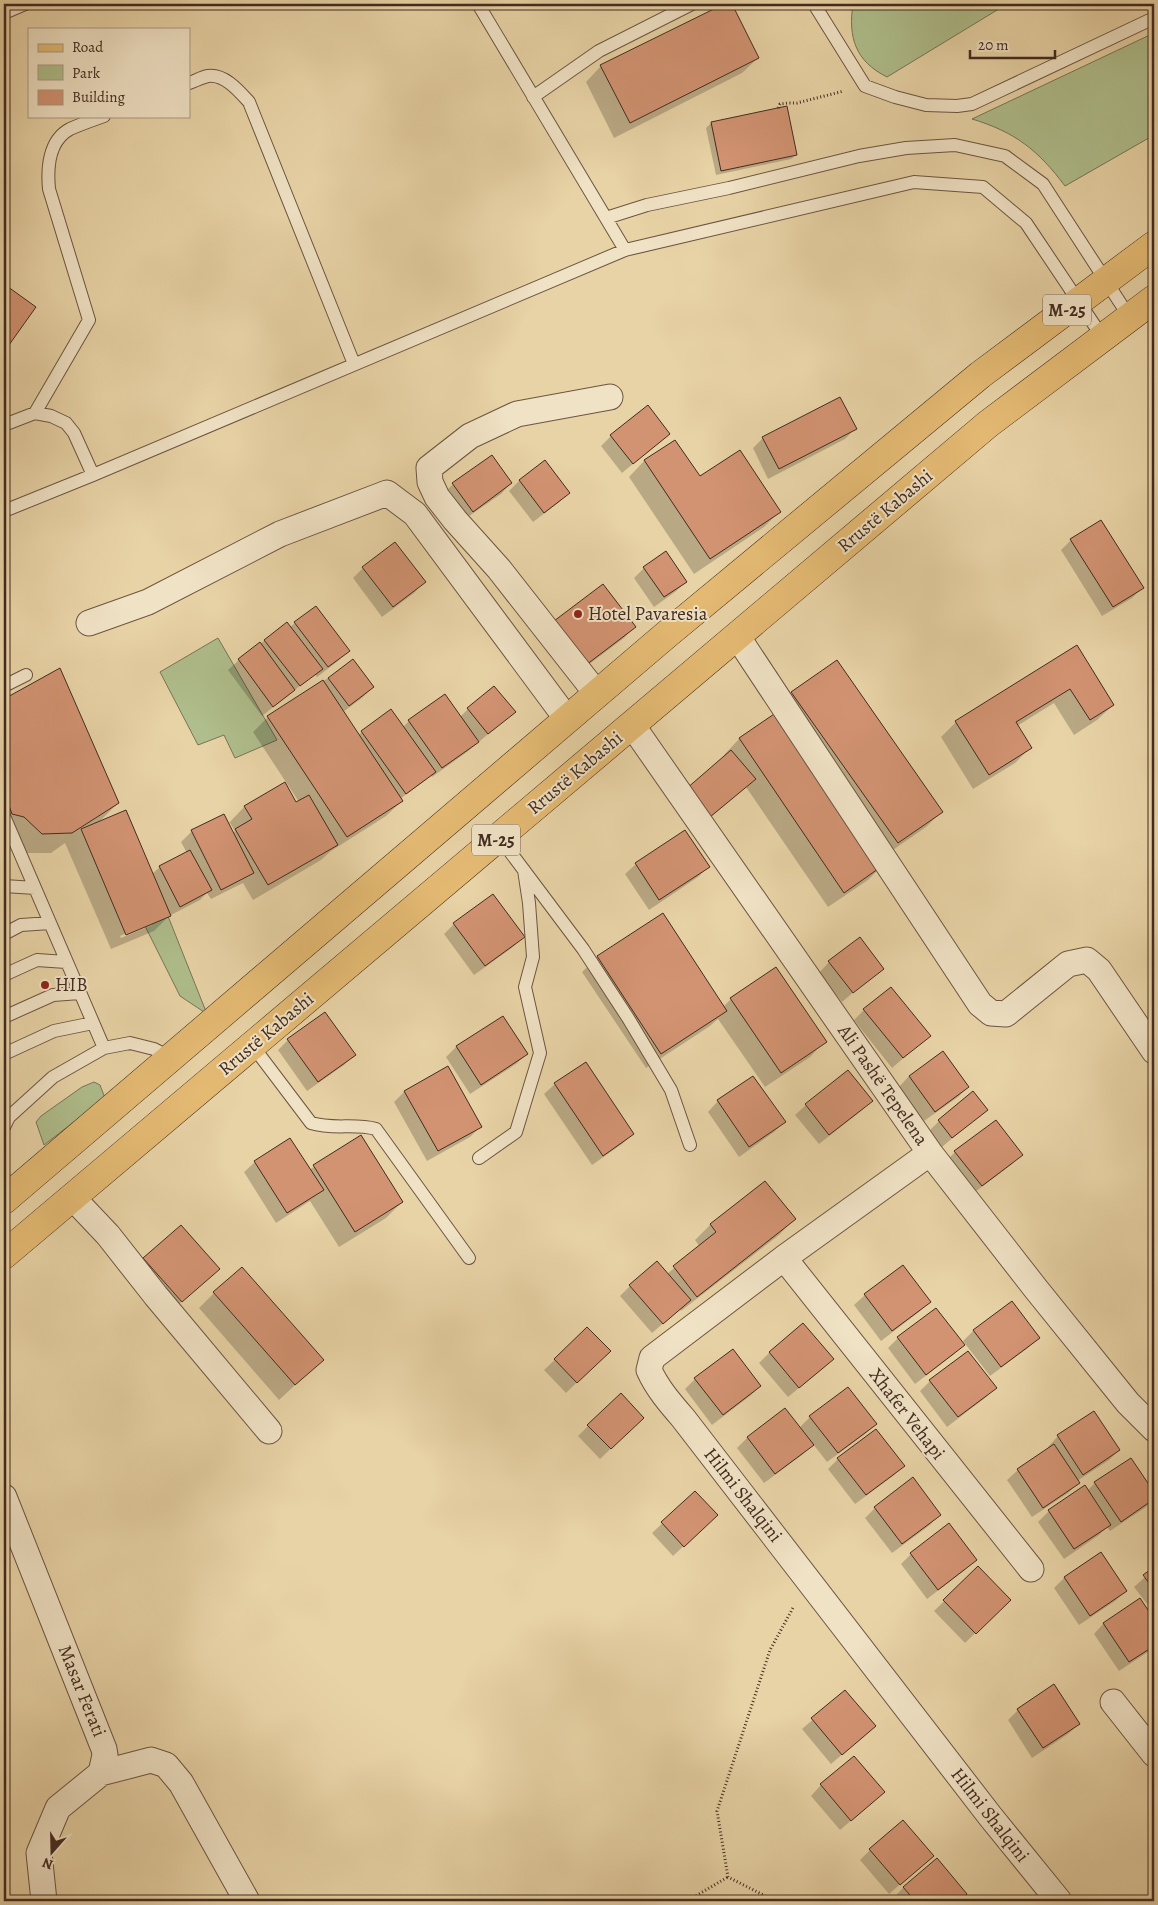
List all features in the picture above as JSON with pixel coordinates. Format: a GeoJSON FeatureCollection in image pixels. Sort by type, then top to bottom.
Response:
{"type":"FeatureCollection","features":[{"type":"Feature","properties":{"kind":"main road","name":"M-25"},"geometry":{"type":"LineString","coordinates":[[4,1200],[597,694],[980,375],[1154,245]]}},
{"type":"Feature","properties":{"kind":"main road","name":"Rrustë Kabashi"},"geometry":{"type":"LineString","coordinates":[[4,1255],[988,424],[1154,300]]}},
{"type":"Feature","properties":{"kind":"street"},"geometry":{"type":"LineString","coordinates":[[597,694],[499,569],[437,497],[430,482],[429,468],[470,436],[517,414],[610,397]]}},
{"type":"Feature","properties":{"kind":"street"},"geometry":{"type":"LineString","coordinates":[[89,624],[148,602],[280,534],[387,494],[414,514],[420,521],[568,719]]}},
{"type":"Feature","properties":{"kind":"street"},"geometry":{"type":"LineString","coordinates":[[737,636],[980,1004],[991,1013],[1006,1014],[1068,964],[1087,960],[1099,970],[1154,1051]]}},
{"type":"Feature","properties":{"kind":"street","name":"Ali Pashë Tepelena"},"geometry":{"type":"LineString","coordinates":[[632,725],[930,1153],[1122,1395],[1154,1429]]}},
{"type":"Feature","properties":{"kind":"street","name":"Hilmi Shalqini"},"geometry":{"type":"LineString","coordinates":[[930,1153],[784,1258],[652,1358],[649,1370],[667,1399],[990,1816],[1059,1901]]}},
{"type":"Feature","properties":{"kind":"street"},"geometry":{"type":"LineString","coordinates":[[72,1197],[108,1235],[156,1296],[269,1431]]}},
{"type":"Feature","properties":{"kind":"street","name":"Xhafer Vehapi"},"geometry":{"type":"LineString","coordinates":[[784,1258],[1030,1569]]}},
{"type":"Feature","properties":{"kind":"street","name":"Masar Ferati"},"geometry":{"type":"LineString","coordinates":[[4,1497],[104,1749],[101,1773]]}},
{"type":"Feature","properties":{"kind":"street"},"geometry":{"type":"LineString","coordinates":[[1113,1702],[1154,1754]]}},
{"type":"Feature","properties":{"kind":"street"},"geometry":{"type":"LineString","coordinates":[[44,1901],[39,1853],[58,1808],[101,1773],[151,1760],[166,1765],[181,1783],[247,1901]]}},
{"type":"Feature","properties":{"kind":"lane"},"geometry":{"type":"LineString","coordinates":[[4,14],[26,4]]}},
{"type":"Feature","properties":{"kind":"lane"},"geometry":{"type":"LineString","coordinates":[[478,4],[625,250]]}},
{"type":"Feature","properties":{"kind":"lane"},"geometry":{"type":"LineString","coordinates":[[533,97],[598,51],[692,4]]}},
{"type":"Feature","properties":{"kind":"lane"},"geometry":{"type":"LineString","coordinates":[[817,5],[865,86],[895,97],[926,105],[957,106],[972,104],[1154,18]]}},
{"type":"Feature","properties":{"kind":"lane"},"geometry":{"type":"LineString","coordinates":[[190,83],[208,76],[222,78],[249,102],[354,364]]}},
{"type":"Feature","properties":{"kind":"lane"},"geometry":{"type":"LineString","coordinates":[[35,413],[89,320],[49,189],[49,160],[54,146],[68,130],[99,118]]}},
{"type":"Feature","properties":{"kind":"lane"},"geometry":{"type":"LineString","coordinates":[[606,218],[647,206],[858,156],[906,148],[955,145],[1005,156],[1043,184],[1130,318]]}},
{"type":"Feature","properties":{"kind":"lane"},"geometry":{"type":"LineString","coordinates":[[4,511],[625,250],[914,182],[983,187],[1026,222],[1103,338]]}},
{"type":"Feature","properties":{"kind":"lane"},"geometry":{"type":"LineString","coordinates":[[4,425],[35,413],[50,416],[66,423],[74,433],[93,475]]}},
{"type":"Feature","properties":{"kind":"lane"},"geometry":{"type":"LineString","coordinates":[[4,686],[26,675]]}},
{"type":"Feature","properties":{"kind":"lane"},"geometry":{"type":"LineString","coordinates":[[4,816],[104,1048]]}},
{"type":"Feature","properties":{"kind":"lane"},"geometry":{"type":"LineString","coordinates":[[499,837],[583,949],[671,1090],[690,1144]]}},
{"type":"Feature","properties":{"kind":"lane"},"geometry":{"type":"LineString","coordinates":[[479,1158],[516,1132],[540,1053],[525,987],[533,957],[529,903],[523,867]]}},
{"type":"Feature","properties":{"kind":"lane"},"geometry":{"type":"LineString","coordinates":[[4,886],[35,888]]}},
{"type":"Feature","properties":{"kind":"lane"},"geometry":{"type":"LineString","coordinates":[[4,934],[21,926],[50,923]]}},
{"type":"Feature","properties":{"kind":"lane"},"geometry":{"type":"LineString","coordinates":[[4,975],[37,960],[66,962]]}},
{"type":"Feature","properties":{"kind":"lane"},"geometry":{"type":"LineString","coordinates":[[4,1017],[53,995],[80,993]]}},
{"type":"Feature","properties":{"kind":"lane"},"geometry":{"type":"LineString","coordinates":[[4,1054],[54,1031],[93,1023]]}},
{"type":"Feature","properties":{"kind":"lane"},"geometry":{"type":"LineString","coordinates":[[4,1127],[9,1118],[53,1077],[104,1048],[130,1043],[154,1049],[172,1058]]}},
{"type":"Feature","properties":{"kind":"lane"},"geometry":{"type":"LineString","coordinates":[[252,1045],[311,1123],[325,1127],[363,1125],[376,1129],[468,1258]]}},
{"type":"Feature","properties":{"kind":"path"},"geometry":{"type":"LineString","coordinates":[[778,108],[780,104],[788,102],[797,103],[865,86]]}},
{"type":"Feature","properties":{"kind":"path"},"geometry":{"type":"LineString","coordinates":[[728,1877],[717,1811],[770,1650],[808,1580]]}},
{"type":"Feature","properties":{"kind":"path"},"geometry":{"type":"LineString","coordinates":[[687,1901],[728,1877]]}},
{"type":"Feature","properties":{"kind":"path"},"geometry":{"type":"LineString","coordinates":[[728,1877],[775,1901]]}},
{"type":"Feature","properties":{"kind":"green space"},"geometry":{"type":"Polygon","coordinates":[[[853,4],[1007,4],[887,77],[867,63],[856,47],[852,27],[853,4]]]}},
{"type":"Feature","properties":{"kind":"green space"},"geometry":{"type":"Polygon","coordinates":[[[1154,33],[1154,135],[1065,186],[1035,152],[1013,136],[972,119],[1154,33]]]}},
{"type":"Feature","properties":{"kind":"green space"},"geometry":{"type":"Polygon","coordinates":[[[218,638],[277,740],[235,758],[224,735],[198,745],[160,672],[218,638]]]}},
{"type":"Feature","properties":{"kind":"green space"},"geometry":{"type":"Polygon","coordinates":[[[146,861],[207,1014],[180,996],[121,878],[146,861]]]}},
{"type":"Feature","properties":{"kind":"green space"},"geometry":{"type":"Polygon","coordinates":[[[94,1082],[100,1085],[105,1098],[44,1145],[36,1122],[41,1116],[82,1087],[94,1082]]]}},
{"type":"Feature","properties":{"kind":"building"},"geometry":{"type":"Polygon","coordinates":[[[724,4],[732,4],[759,58],[630,123],[600,65],[724,4]]]}},
{"type":"Feature","properties":{"kind":"building"},"geometry":{"type":"Polygon","coordinates":[[[787,106],[797,155],[721,171],[711,122],[787,106]]]}},
{"type":"Feature","properties":{"kind":"building"},"geometry":{"type":"Polygon","coordinates":[[[4,284],[36,307],[4,352],[4,284]]]}},
{"type":"Feature","properties":{"kind":"building"},"geometry":{"type":"Polygon","coordinates":[[[840,397],[857,429],[779,469],[762,437],[840,397]]]}},
{"type":"Feature","properties":{"kind":"building"},"geometry":{"type":"Polygon","coordinates":[[[648,405],[670,434],[633,464],[610,435],[648,405]]]}},
{"type":"Feature","properties":{"kind":"building"},"geometry":{"type":"Polygon","coordinates":[[[675,440],[700,476],[740,450],[781,512],[710,559],[644,460],[675,440]]]}},
{"type":"Feature","properties":{"kind":"building"},"geometry":{"type":"Polygon","coordinates":[[[492,455],[512,483],[473,512],[452,483],[492,455]]]}},
{"type":"Feature","properties":{"kind":"building"},"geometry":{"type":"Polygon","coordinates":[[[545,460],[570,493],[544,513],[519,480],[545,460]]]}},
{"type":"Feature","properties":{"kind":"building"},"geometry":{"type":"Polygon","coordinates":[[[1101,520],[1144,588],[1113,607],[1070,539],[1101,520]]]}},
{"type":"Feature","properties":{"kind":"building"},"geometry":{"type":"Polygon","coordinates":[[[395,542],[426,582],[393,607],[362,567],[395,542]]]}},
{"type":"Feature","properties":{"kind":"building"},"geometry":{"type":"Polygon","coordinates":[[[666,551],[687,582],[664,597],[643,567],[666,551]]]}},
{"type":"Feature","properties":{"kind":"building"},"geometry":{"type":"Polygon","coordinates":[[[603,584],[636,627],[586,665],[554,621],[603,584]]]}},
{"type":"Feature","properties":{"kind":"building"},"geometry":{"type":"Polygon","coordinates":[[[316,606],[350,651],[328,667],[294,622],[316,606]]]}},
{"type":"Feature","properties":{"kind":"building"},"geometry":{"type":"Polygon","coordinates":[[[287,622],[323,669],[300,686],[264,640],[287,622]]]}},
{"type":"Feature","properties":{"kind":"building"},"geometry":{"type":"Polygon","coordinates":[[[260,642],[295,690],[273,707],[238,659],[260,642]]]}},
{"type":"Feature","properties":{"kind":"building"},"geometry":{"type":"Polygon","coordinates":[[[1077,645],[1114,705],[1090,720],[1070,689],[1016,722],[1032,748],[989,775],[955,721],[1077,645]]]}},
{"type":"Feature","properties":{"kind":"building"},"geometry":{"type":"Polygon","coordinates":[[[353,659],[374,687],[349,706],[328,678],[353,659]]]}},
{"type":"Feature","properties":{"kind":"building"},"geometry":{"type":"Polygon","coordinates":[[[837,660],[943,812],[898,843],[791,692],[837,660]]]}},
{"type":"Feature","properties":{"kind":"building"},"geometry":{"type":"Polygon","coordinates":[[[60,668],[119,803],[72,833],[42,834],[24,817],[12,814],[4,791],[4,699],[60,668]]]}},
{"type":"Feature","properties":{"kind":"building"},"geometry":{"type":"Polygon","coordinates":[[[323,680],[403,801],[347,837],[267,716],[323,680]]]}},
{"type":"Feature","properties":{"kind":"building"},"geometry":{"type":"Polygon","coordinates":[[[494,686],[516,712],[488,734],[467,708],[494,686]]]}},
{"type":"Feature","properties":{"kind":"building"},"geometry":{"type":"Polygon","coordinates":[[[445,694],[479,742],[442,768],[408,720],[445,694]]]}},
{"type":"Feature","properties":{"kind":"building"},"geometry":{"type":"Polygon","coordinates":[[[391,709],[436,772],[406,794],[361,731],[391,709]]]}},
{"type":"Feature","properties":{"kind":"building"},"geometry":{"type":"Polygon","coordinates":[[[780,710],[885,864],[844,893],[739,738],[780,710]]]}},
{"type":"Feature","properties":{"kind":"building"},"geometry":{"type":"Polygon","coordinates":[[[731,750],[756,779],[710,817],[686,789],[731,750]]]}},
{"type":"Feature","properties":{"kind":"building"},"geometry":{"type":"Polygon","coordinates":[[[285,782],[296,802],[309,795],[338,845],[268,885],[235,829],[252,819],[244,806],[285,782]]]}},
{"type":"Feature","properties":{"kind":"building"},"geometry":{"type":"Polygon","coordinates":[[[126,810],[171,916],[126,935],[81,829],[126,810]]]}},
{"type":"Feature","properties":{"kind":"building"},"geometry":{"type":"Polygon","coordinates":[[[224,814],[254,873],[221,890],[191,830],[224,814]]]}},
{"type":"Feature","properties":{"kind":"building"},"geometry":{"type":"Polygon","coordinates":[[[685,830],[710,867],[659,900],[635,863],[685,830]]]}},
{"type":"Feature","properties":{"kind":"building"},"geometry":{"type":"Polygon","coordinates":[[[190,850],[212,890],[180,907],[159,866],[190,850]]]}},
{"type":"Feature","properties":{"kind":"building"},"geometry":{"type":"Polygon","coordinates":[[[493,894],[525,937],[485,966],[453,923],[493,894]]]}},
{"type":"Feature","properties":{"kind":"building"},"geometry":{"type":"Polygon","coordinates":[[[663,913],[727,1011],[661,1054],[597,956],[663,913]]]}},
{"type":"Feature","properties":{"kind":"building"},"geometry":{"type":"Polygon","coordinates":[[[860,937],[884,969],[853,993],[828,961],[860,937]]]}},
{"type":"Feature","properties":{"kind":"building"},"geometry":{"type":"Polygon","coordinates":[[[776,967],[827,1042],[781,1073],[730,998],[776,967]]]}},
{"type":"Feature","properties":{"kind":"building"},"geometry":{"type":"Polygon","coordinates":[[[891,987],[931,1036],[903,1058],[863,1009],[891,987]]]}},
{"type":"Feature","properties":{"kind":"building"},"geometry":{"type":"Polygon","coordinates":[[[325,1012],[356,1055],[318,1082],[287,1039],[325,1012]]]}},
{"type":"Feature","properties":{"kind":"building"},"geometry":{"type":"Polygon","coordinates":[[[503,1016],[528,1054],[481,1085],[456,1046],[503,1016]]]}},
{"type":"Feature","properties":{"kind":"building"},"geometry":{"type":"Polygon","coordinates":[[[943,1051],[969,1087],[935,1112],[909,1076],[943,1051]]]}},
{"type":"Feature","properties":{"kind":"building"},"geometry":{"type":"Polygon","coordinates":[[[586,1062],[634,1134],[603,1156],[554,1083],[586,1062]]]}},
{"type":"Feature","properties":{"kind":"building"},"geometry":{"type":"Polygon","coordinates":[[[448,1066],[482,1127],[438,1151],[404,1091],[448,1066]]]}},
{"type":"Feature","properties":{"kind":"building"},"geometry":{"type":"Polygon","coordinates":[[[848,1070],[873,1101],[829,1135],[805,1104],[848,1070]]]}},
{"type":"Feature","properties":{"kind":"building"},"geometry":{"type":"Polygon","coordinates":[[[753,1076],[786,1122],[749,1147],[717,1100],[753,1076]]]}},
{"type":"Feature","properties":{"kind":"building"},"geometry":{"type":"Polygon","coordinates":[[[973,1091],[988,1110],[952,1138],[938,1120],[973,1091]]]}},
{"type":"Feature","properties":{"kind":"building"},"geometry":{"type":"Polygon","coordinates":[[[996,1120],[1023,1155],[982,1186],[954,1151],[996,1120]]]}},
{"type":"Feature","properties":{"kind":"building"},"geometry":{"type":"Polygon","coordinates":[[[361,1135],[403,1202],[355,1232],[313,1165],[361,1135]]]}},
{"type":"Feature","properties":{"kind":"building"},"geometry":{"type":"Polygon","coordinates":[[[290,1138],[324,1190],[287,1213],[254,1161],[290,1138]]]}},
{"type":"Feature","properties":{"kind":"building"},"geometry":{"type":"Polygon","coordinates":[[[765,1181],[796,1219],[697,1297],[673,1266],[716,1232],[710,1224],[765,1181]]]}},
{"type":"Feature","properties":{"kind":"building"},"geometry":{"type":"Polygon","coordinates":[[[181,1225],[220,1269],[182,1302],[143,1258],[181,1225]]]}},
{"type":"Feature","properties":{"kind":"building"},"geometry":{"type":"Polygon","coordinates":[[[657,1261],[691,1300],[663,1324],[629,1285],[657,1261]]]}},
{"type":"Feature","properties":{"kind":"building"},"geometry":{"type":"Polygon","coordinates":[[[903,1265],[931,1302],[892,1331],[864,1294],[903,1265]]]}},
{"type":"Feature","properties":{"kind":"building"},"geometry":{"type":"Polygon","coordinates":[[[242,1267],[324,1360],[295,1385],[213,1292],[242,1267]]]}},
{"type":"Feature","properties":{"kind":"building"},"geometry":{"type":"Polygon","coordinates":[[[1012,1301],[1040,1338],[1001,1367],[973,1330],[1012,1301]]]}},
{"type":"Feature","properties":{"kind":"building"},"geometry":{"type":"Polygon","coordinates":[[[936,1308],[965,1345],[926,1375],[897,1337],[936,1308]]]}},
{"type":"Feature","properties":{"kind":"building"},"geometry":{"type":"Polygon","coordinates":[[[803,1323],[834,1359],[799,1388],[769,1352],[803,1323]]]}},
{"type":"Feature","properties":{"kind":"building"},"geometry":{"type":"Polygon","coordinates":[[[587,1327],[611,1351],[577,1383],[554,1359],[587,1327]]]}},
{"type":"Feature","properties":{"kind":"building"},"geometry":{"type":"Polygon","coordinates":[[[733,1349],[761,1386],[723,1415],[694,1378],[733,1349]]]}},
{"type":"Feature","properties":{"kind":"building"},"geometry":{"type":"Polygon","coordinates":[[[968,1351],[997,1388],[958,1417],[929,1380],[968,1351]]]}},
{"type":"Feature","properties":{"kind":"building"},"geometry":{"type":"Polygon","coordinates":[[[848,1387],[877,1424],[838,1453],[809,1416],[848,1387]]]}},
{"type":"Feature","properties":{"kind":"building"},"geometry":{"type":"Polygon","coordinates":[[[621,1393],[644,1418],[611,1449],[587,1425],[621,1393]]]}},
{"type":"Feature","properties":{"kind":"building"},"geometry":{"type":"Polygon","coordinates":[[[785,1408],[814,1445],[775,1474],[747,1437],[785,1408]]]}},
{"type":"Feature","properties":{"kind":"building"},"geometry":{"type":"Polygon","coordinates":[[[1094,1411],[1120,1450],[1083,1475],[1057,1435],[1094,1411]]]}},
{"type":"Feature","properties":{"kind":"building"},"geometry":{"type":"Polygon","coordinates":[[[876,1429],[905,1466],[866,1495],[837,1458],[876,1429]]]}},
{"type":"Feature","properties":{"kind":"building"},"geometry":{"type":"Polygon","coordinates":[[[1054,1444],[1080,1483],[1043,1508],[1017,1469],[1054,1444]]]}},
{"type":"Feature","properties":{"kind":"building"},"geometry":{"type":"Polygon","coordinates":[[[1131,1458],[1154,1492],[1154,1499],[1121,1522],[1094,1482],[1131,1458]]]}},
{"type":"Feature","properties":{"kind":"building"},"geometry":{"type":"Polygon","coordinates":[[[913,1477],[941,1515],[902,1544],[874,1507],[913,1477]]]}},
{"type":"Feature","properties":{"kind":"building"},"geometry":{"type":"Polygon","coordinates":[[[1085,1485],[1111,1525],[1074,1549],[1048,1510],[1085,1485]]]}},
{"type":"Feature","properties":{"kind":"building"},"geometry":{"type":"Polygon","coordinates":[[[695,1491],[718,1515],[684,1547],[661,1522],[695,1491]]]}},
{"type":"Feature","properties":{"kind":"building"},"geometry":{"type":"Polygon","coordinates":[[[949,1523],[977,1560],[938,1590],[910,1553],[949,1523]]]}},
{"type":"Feature","properties":{"kind":"building"},"geometry":{"type":"Polygon","coordinates":[[[1101,1552],[1127,1591],[1090,1616],[1064,1577],[1101,1552]]]}},
{"type":"Feature","properties":{"kind":"building"},"geometry":{"type":"Polygon","coordinates":[[[978,1566],[1011,1600],[976,1634],[943,1600],[978,1566]]]}},
{"type":"Feature","properties":{"kind":"building"},"geometry":{"type":"Polygon","coordinates":[[[1154,1567],[1154,1590],[1143,1575],[1154,1567]]]}},
{"type":"Feature","properties":{"kind":"building"},"geometry":{"type":"Polygon","coordinates":[[[1140,1598],[1154,1619],[1154,1646],[1129,1662],[1103,1623],[1140,1598]]]}},
{"type":"Feature","properties":{"kind":"building"},"geometry":{"type":"Polygon","coordinates":[[[1054,1684],[1080,1724],[1043,1748],[1017,1709],[1054,1684]]]}},
{"type":"Feature","properties":{"kind":"building"},"geometry":{"type":"Polygon","coordinates":[[[845,1690],[876,1726],[842,1755],[811,1718],[845,1690]]]}},
{"type":"Feature","properties":{"kind":"building"},"geometry":{"type":"Polygon","coordinates":[[[854,1756],[885,1792],[851,1821],[820,1784],[854,1756]]]}},
{"type":"Feature","properties":{"kind":"building"},"geometry":{"type":"Polygon","coordinates":[[[903,1820],[934,1856],[900,1885],[869,1849],[903,1820]]]}},
{"type":"Feature","properties":{"kind":"building"},"geometry":{"type":"Polygon","coordinates":[[[937,1858],[967,1894],[959,1901],[915,1901],[903,1887],[937,1858]]]}},
{"type":"Feature","properties":{"kind":"place","name":"Hotel Pavaresia"},"geometry":{"type":"Point","coordinates":[578,614]}},
{"type":"Feature","properties":{"kind":"place","name":"HIB"},"geometry":{"type":"Point","coordinates":[45,985]}}]}
